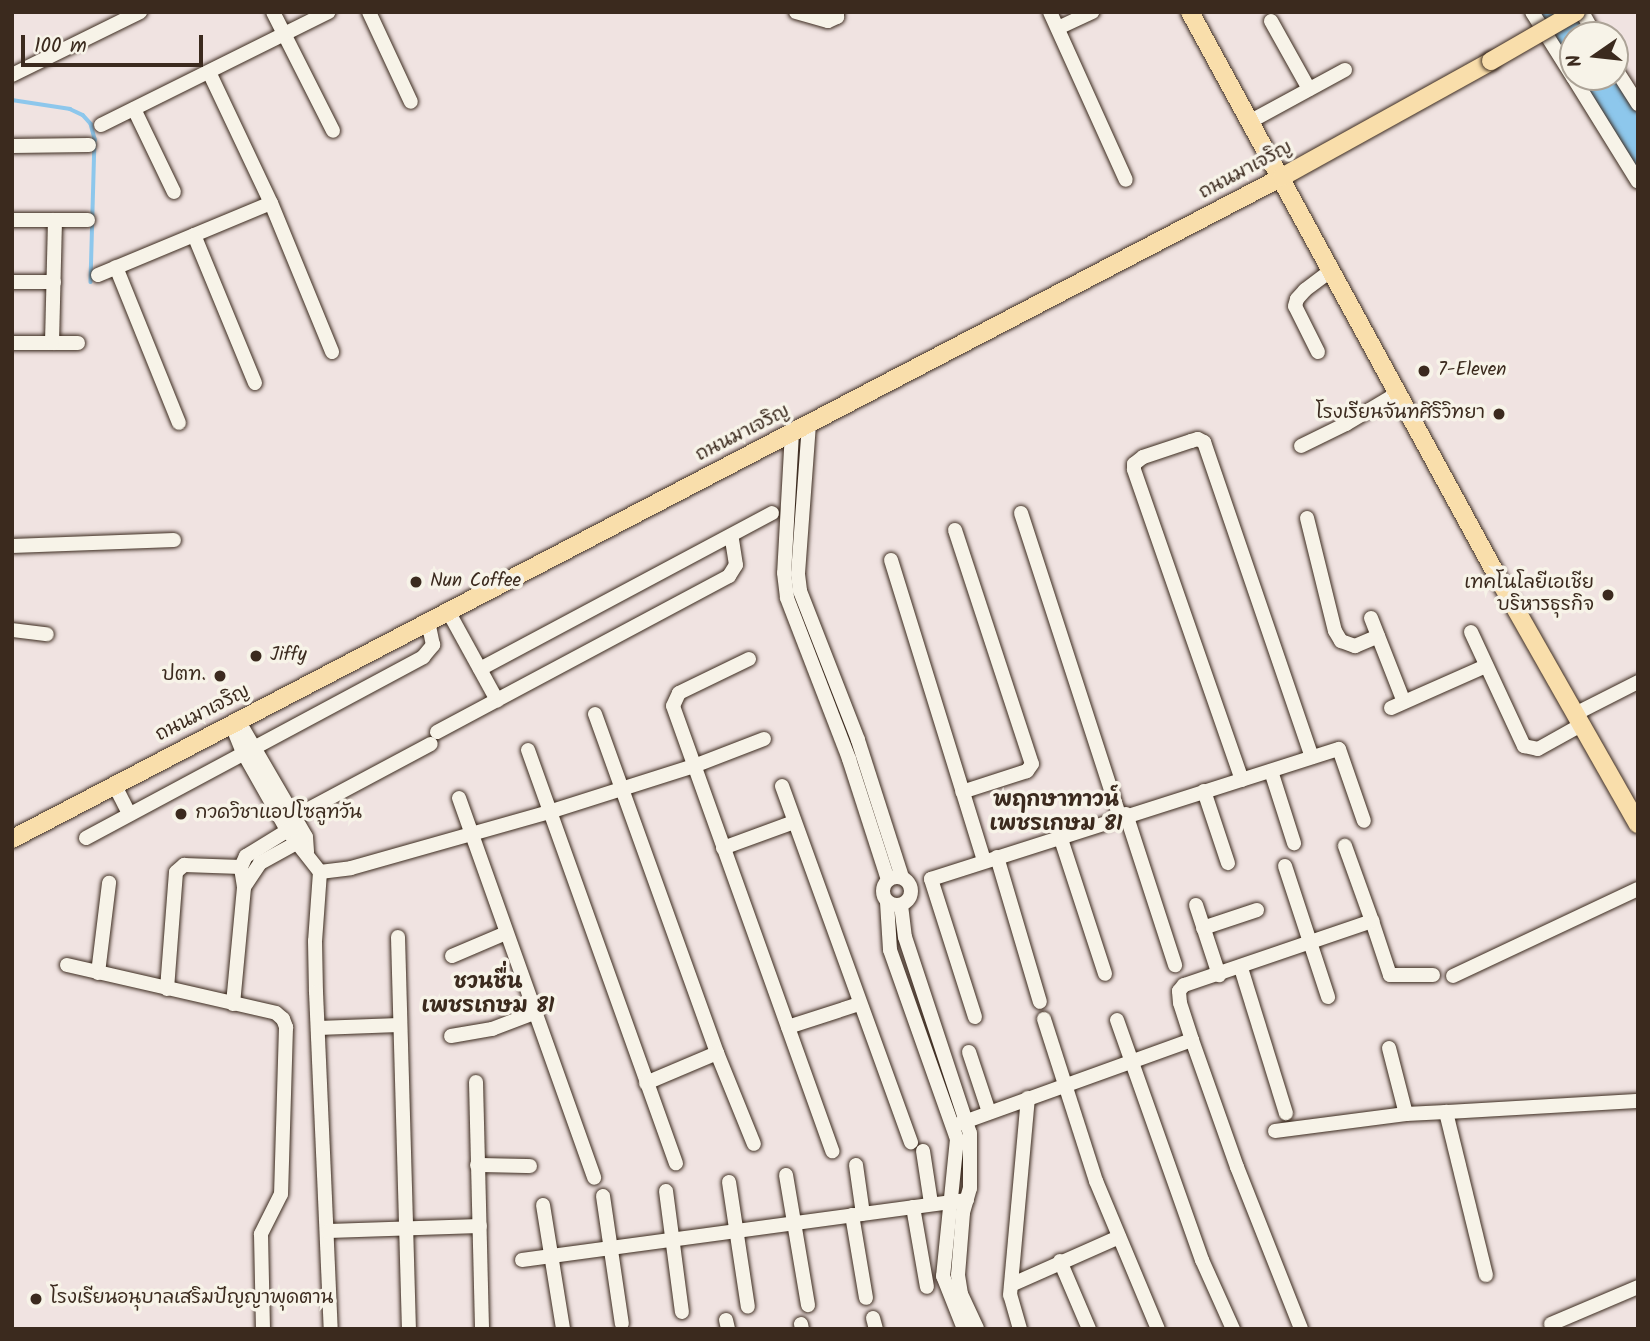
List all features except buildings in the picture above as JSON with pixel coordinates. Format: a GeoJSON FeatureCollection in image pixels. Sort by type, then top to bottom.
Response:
{"type":"FeatureCollection","features":[{"type":"Feature","properties":{"kind":"main road"},"geometry":{"type":"LineString","coordinates":[[1190,12],[1578,720],[1638,824]]}},
{"type":"Feature","properties":{"kind":"main road","name":"ถนนมาเจริญ"},"geometry":{"type":"LineString","coordinates":[[12,839],[1282,177],[1576,12]]}},
{"type":"Feature","properties":{"kind":"street"},"geometry":{"type":"LineString","coordinates":[[12,75],[140,12]]}},
{"type":"Feature","properties":{"kind":"street"},"geometry":{"type":"LineString","coordinates":[[273,12],[333,131]]}},
{"type":"Feature","properties":{"kind":"street"},"geometry":{"type":"LineString","coordinates":[[101,125],[329,12]]}},
{"type":"Feature","properties":{"kind":"street"},"geometry":{"type":"LineString","coordinates":[[369,12],[411,102]]}},
{"type":"Feature","properties":{"kind":"street"},"geometry":{"type":"LineString","coordinates":[[796,12],[828,22],[837,12]]}},
{"type":"Feature","properties":{"kind":"street"},"geometry":{"type":"LineString","coordinates":[[1050,12],[1126,180]]}},
{"type":"Feature","properties":{"kind":"street"},"geometry":{"type":"LineString","coordinates":[[1058,29],[1093,12]]}},
{"type":"Feature","properties":{"kind":"street"},"geometry":{"type":"LineString","coordinates":[[1532,12],[1559,55]]}},
{"type":"Feature","properties":{"kind":"street"},"geometry":{"type":"LineString","coordinates":[[1271,21],[1309,89]]}},
{"type":"Feature","properties":{"kind":"street"},"geometry":{"type":"LineString","coordinates":[[1251,121],[1345,70]]}},
{"type":"Feature","properties":{"kind":"street"},"geometry":{"type":"LineString","coordinates":[[209,72],[271,203],[332,352]]}},
{"type":"Feature","properties":{"kind":"street"},"geometry":{"type":"LineString","coordinates":[[1582,91],[1638,182]]}},
{"type":"Feature","properties":{"kind":"street"},"geometry":{"type":"LineString","coordinates":[[134,109],[174,191]]}},
{"type":"Feature","properties":{"kind":"street"},"geometry":{"type":"LineString","coordinates":[[12,146],[89,145]]}},
{"type":"Feature","properties":{"kind":"street"},"geometry":{"type":"LineString","coordinates":[[98,275],[271,203]]}},
{"type":"Feature","properties":{"kind":"street"},"geometry":{"type":"LineString","coordinates":[[12,220],[88,220]]}},
{"type":"Feature","properties":{"kind":"street"},"geometry":{"type":"LineString","coordinates":[[52,343],[55,220]]}},
{"type":"Feature","properties":{"kind":"street"},"geometry":{"type":"LineString","coordinates":[[194,235],[255,383]]}},
{"type":"Feature","properties":{"kind":"street"},"geometry":{"type":"LineString","coordinates":[[116,267],[179,424]]}},
{"type":"Feature","properties":{"kind":"street"},"geometry":{"type":"LineString","coordinates":[[1318,352],[1295,306],[1297,299],[1306,290],[1332,270]]}},
{"type":"Feature","properties":{"kind":"street"},"geometry":{"type":"LineString","coordinates":[[12,282],[54,282]]}},
{"type":"Feature","properties":{"kind":"street"},"geometry":{"type":"LineString","coordinates":[[12,343],[78,343]]}},
{"type":"Feature","properties":{"kind":"street"},"geometry":{"type":"LineString","coordinates":[[1301,446],[1346,425],[1398,393]]}},
{"type":"Feature","properties":{"kind":"street"},"geometry":{"type":"LineString","coordinates":[[809,424],[787,598],[824,674],[872,808],[909,899],[894,903]]}},
{"type":"Feature","properties":{"kind":"street"},"geometry":{"type":"LineString","coordinates":[[791,573],[792,432]]}},
{"type":"Feature","properties":{"kind":"street"},"geometry":{"type":"LineString","coordinates":[[1242,780],[1134,469],[1134,464],[1143,457],[1191,441],[1205,442],[1312,757]]}},
{"type":"Feature","properties":{"kind":"street"},"geometry":{"type":"LineString","coordinates":[[480,669],[772,513]]}},
{"type":"Feature","properties":{"kind":"street"},"geometry":{"type":"LineString","coordinates":[[1021,513],[1175,965]]}},
{"type":"Feature","properties":{"kind":"street"},"geometry":{"type":"LineString","coordinates":[[1307,518],[1335,631],[1341,641],[1355,646],[1378,636]]}},
{"type":"Feature","properties":{"kind":"street"},"geometry":{"type":"LineString","coordinates":[[956,530],[1032,764],[1027,771],[962,792]]}},
{"type":"Feature","properties":{"kind":"street"},"geometry":{"type":"LineString","coordinates":[[233,1004],[244,887],[240,867],[246,856],[293,824],[497,700],[729,576],[736,565],[731,535]]}},
{"type":"Feature","properties":{"kind":"street"},"geometry":{"type":"LineString","coordinates":[[12,546],[174,540]]}},
{"type":"Feature","properties":{"kind":"street"},"geometry":{"type":"LineString","coordinates":[[891,560],[962,792],[990,859],[1040,1002]]}},
{"type":"Feature","properties":{"kind":"street"},"geometry":{"type":"LineString","coordinates":[[449,611],[497,700]]}},
{"type":"Feature","properties":{"kind":"street"},"geometry":{"type":"LineString","coordinates":[[1371,618],[1397,705],[1486,666]]}},
{"type":"Feature","properties":{"kind":"street"},"geometry":{"type":"LineString","coordinates":[[86,838],[423,657],[433,645],[428,622]]}},
{"type":"Feature","properties":{"kind":"street"},"geometry":{"type":"LineString","coordinates":[[12,630],[47,634]]}},
{"type":"Feature","properties":{"kind":"street"},"geometry":{"type":"LineString","coordinates":[[1471,632],[1521,742],[1528,750],[1538,749],[1638,682]]}},
{"type":"Feature","properties":{"kind":"street"},"geometry":{"type":"LineString","coordinates":[[749,659],[679,693],[673,701],[832,1151]]}},
{"type":"Feature","properties":{"kind":"street"},"geometry":{"type":"LineString","coordinates":[[596,714],[718,1053],[754,1143]]}},
{"type":"Feature","properties":{"kind":"street"},"geometry":{"type":"LineString","coordinates":[[235,721],[248,749],[320,872],[315,941],[331,1329]]}},
{"type":"Feature","properties":{"kind":"street"},"geometry":{"type":"LineString","coordinates":[[320,872],[351,868],[549,812],[694,766],[764,738]]}},
{"type":"Feature","properties":{"kind":"street"},"geometry":{"type":"LineString","coordinates":[[977,1329],[959,1286],[959,1124],[890,950],[894,903],[883,888],[923,877],[930,879],[1339,749],[1364,821]]}},
{"type":"Feature","properties":{"kind":"street"},"geometry":{"type":"LineString","coordinates":[[528,750],[676,1163]]}},
{"type":"Feature","properties":{"kind":"street"},"geometry":{"type":"LineString","coordinates":[[1271,771],[1294,843]]}},
{"type":"Feature","properties":{"kind":"street"},"geometry":{"type":"LineString","coordinates":[[114,784],[129,814]]}},
{"type":"Feature","properties":{"kind":"street"},"geometry":{"type":"LineString","coordinates":[[782,786],[859,1004],[917,1147],[931,1203]]}},
{"type":"Feature","properties":{"kind":"street"},"geometry":{"type":"LineString","coordinates":[[1204,791],[1228,863]]}},
{"type":"Feature","properties":{"kind":"street"},"geometry":{"type":"LineString","coordinates":[[459,798],[594,1178]]}},
{"type":"Feature","properties":{"kind":"street"},"geometry":{"type":"LineString","coordinates":[[723,848],[794,822]]}},
{"type":"Feature","properties":{"kind":"street"},"geometry":{"type":"LineString","coordinates":[[1060,836],[1105,974]]}},
{"type":"Feature","properties":{"kind":"street"},"geometry":{"type":"LineString","coordinates":[[244,887],[260,863],[303,844]]}},
{"type":"Feature","properties":{"kind":"street"},"geometry":{"type":"LineString","coordinates":[[1345,846],[1391,975],[1433,975]]}},
{"type":"Feature","properties":{"kind":"street"},"geometry":{"type":"LineString","coordinates":[[167,989],[176,872],[184,865],[240,867]]}},
{"type":"Feature","properties":{"kind":"street"},"geometry":{"type":"LineString","coordinates":[[1285,866],[1328,997]]}},
{"type":"Feature","properties":{"kind":"street"},"geometry":{"type":"LineString","coordinates":[[930,879],[975,1017]]}},
{"type":"Feature","properties":{"kind":"street"},"geometry":{"type":"LineString","coordinates":[[99,973],[109,883]]}},
{"type":"Feature","properties":{"kind":"street"},"geometry":{"type":"LineString","coordinates":[[1453,976],[1638,889]]}},
{"type":"Feature","properties":{"kind":"street"},"geometry":{"type":"LineString","coordinates":[[1196,905],[1219,975]]}},
{"type":"Feature","properties":{"kind":"street"},"geometry":{"type":"LineString","coordinates":[[1203,928],[1257,910]]}},
{"type":"Feature","properties":{"kind":"street"},"geometry":{"type":"LineString","coordinates":[[1301,1329],[1237,1167],[1192,1040],[1179,991],[1184,985],[1241,968],[1372,921]]}},
{"type":"Feature","properties":{"kind":"street"},"geometry":{"type":"LineString","coordinates":[[452,956],[506,933]]}},
{"type":"Feature","properties":{"kind":"street"},"geometry":{"type":"LineString","coordinates":[[398,937],[409,1329]]}},
{"type":"Feature","properties":{"kind":"street"},"geometry":{"type":"LineString","coordinates":[[67,965],[276,1013],[286,1027],[281,1194],[261,1234],[263,1329]]}},
{"type":"Feature","properties":{"kind":"street"},"geometry":{"type":"LineString","coordinates":[[1241,968],[1286,1112]]}},
{"type":"Feature","properties":{"kind":"street"},"geometry":{"type":"LineString","coordinates":[[788,1027],[859,1004]]}},
{"type":"Feature","properties":{"kind":"street"},"geometry":{"type":"LineString","coordinates":[[451,1035],[492,1029],[534,1013]]}},
{"type":"Feature","properties":{"kind":"street"},"geometry":{"type":"LineString","coordinates":[[1044,1019],[1096,1181],[1158,1329]]}},
{"type":"Feature","properties":{"kind":"street"},"geometry":{"type":"LineString","coordinates":[[1117,1020],[1202,1260],[1233,1329]]}},
{"type":"Feature","properties":{"kind":"street"},"geometry":{"type":"LineString","coordinates":[[318,1028],[399,1025]]}},
{"type":"Feature","properties":{"kind":"street"},"geometry":{"type":"LineString","coordinates":[[959,1124],[1192,1040]]}},
{"type":"Feature","properties":{"kind":"street"},"geometry":{"type":"LineString","coordinates":[[1389,1048],[1404,1095],[1406,1114]]}},
{"type":"Feature","properties":{"kind":"street"},"geometry":{"type":"LineString","coordinates":[[969,1052],[989,1112]]}},
{"type":"Feature","properties":{"kind":"street"},"geometry":{"type":"LineString","coordinates":[[646,1083],[718,1053]]}},
{"type":"Feature","properties":{"kind":"street"},"geometry":{"type":"LineString","coordinates":[[476,1082],[482,1329]]}},
{"type":"Feature","properties":{"kind":"street"},"geometry":{"type":"LineString","coordinates":[[1020,1329],[1012,1310],[1028,1098]]}},
{"type":"Feature","properties":{"kind":"street"},"geometry":{"type":"LineString","coordinates":[[1275,1131],[1406,1114],[1638,1101]]}},
{"type":"Feature","properties":{"kind":"street"},"geometry":{"type":"LineString","coordinates":[[1446,1112],[1486,1275]]}},
{"type":"Feature","properties":{"kind":"street"},"geometry":{"type":"LineString","coordinates":[[477,1165],[530,1166]]}},
{"type":"Feature","properties":{"kind":"street"},"geometry":{"type":"LineString","coordinates":[[856,1166],[857,1215],[866,1298]]}},
{"type":"Feature","properties":{"kind":"street"},"geometry":{"type":"LineString","coordinates":[[786,1175],[808,1305]]}},
{"type":"Feature","properties":{"kind":"street"},"geometry":{"type":"LineString","coordinates":[[729,1182],[748,1307]]}},
{"type":"Feature","properties":{"kind":"street"},"geometry":{"type":"LineString","coordinates":[[666,1191],[682,1312]]}},
{"type":"Feature","properties":{"kind":"street"},"geometry":{"type":"LineString","coordinates":[[603,1196],[622,1324]]}},
{"type":"Feature","properties":{"kind":"street"},"geometry":{"type":"LineString","coordinates":[[522,1260],[959,1200]]}},
{"type":"Feature","properties":{"kind":"street"},"geometry":{"type":"LineString","coordinates":[[959,1200],[943,1276],[964,1329]]}},
{"type":"Feature","properties":{"kind":"street"},"geometry":{"type":"LineString","coordinates":[[543,1205],[562,1329]]}},
{"type":"Feature","properties":{"kind":"street"},"geometry":{"type":"LineString","coordinates":[[913,1207],[927,1287]]}},
{"type":"Feature","properties":{"kind":"street"},"geometry":{"type":"LineString","coordinates":[[328,1231],[480,1226]]}},
{"type":"Feature","properties":{"kind":"street"},"geometry":{"type":"LineString","coordinates":[[1013,1284],[1119,1237]]}},
{"type":"Feature","properties":{"kind":"street"},"geometry":{"type":"LineString","coordinates":[[1060,1261],[1089,1329]]}},
{"type":"Feature","properties":{"kind":"street"},"geometry":{"type":"LineString","coordinates":[[1551,1324],[1638,1287]]}},
{"type":"Feature","properties":{"kind":"water"},"geometry":{"type":"Polygon","coordinates":[[[1537,12],[1576,12],[1581,21],[1559,21],[1559,48],[1537,12]]]}},
{"type":"Feature","properties":{"kind":"water"},"geometry":{"type":"Polygon","coordinates":[[[1586,91],[1623,91],[1638,115],[1638,177],[1586,91]]]}},
{"type":"Feature","properties":{"kind":"waterway"},"geometry":{"type":"LineString","coordinates":[[12,100],[70,109],[83,115],[91,124],[95,139],[91,282]]}},
{"type":"Feature","properties":{"kind":"place","name":"7-Eleven"},"geometry":{"type":"Point","coordinates":[1424,371]}},
{"type":"Feature","properties":{"kind":"place","name":"โรงเรียนจันทศิริวิทยา"},"geometry":{"type":"Point","coordinates":[1499,414]}},
{"type":"Feature","properties":{"kind":"place","name":"Nun Coffee"},"geometry":{"type":"Point","coordinates":[416,582]}},
{"type":"Feature","properties":{"kind":"place","name":"เทคโนโลยีเอเชีย บริหารธุรกิจ"},"geometry":{"type":"Point","coordinates":[1608,595]}},
{"type":"Feature","properties":{"kind":"place","name":"Jiffy"},"geometry":{"type":"Point","coordinates":[256,656]}},
{"type":"Feature","properties":{"kind":"place","name":"ปตท."},"geometry":{"type":"Point","coordinates":[220,676]}},
{"type":"Feature","properties":{"kind":"place","name":"กวดวิชาแอปโซลูทวัน"},"geometry":{"type":"Point","coordinates":[181,814]}},
{"type":"Feature","properties":{"kind":"place","name":"โรงเรียนอนุบาลเสริมปัญญาพุดตาน"},"geometry":{"type":"Point","coordinates":[36,1299]}},
{"type":"Feature","properties":{"kind":"district","name":"พฤกษาทาวน์ เพชรเกษม 81"},"geometry":{"type":"Point","coordinates":[1056,813]}},
{"type":"Feature","properties":{"kind":"district","name":"ชวนชื่น เพชรเกษม 81"},"geometry":{"type":"Point","coordinates":[488,995]}}]}
